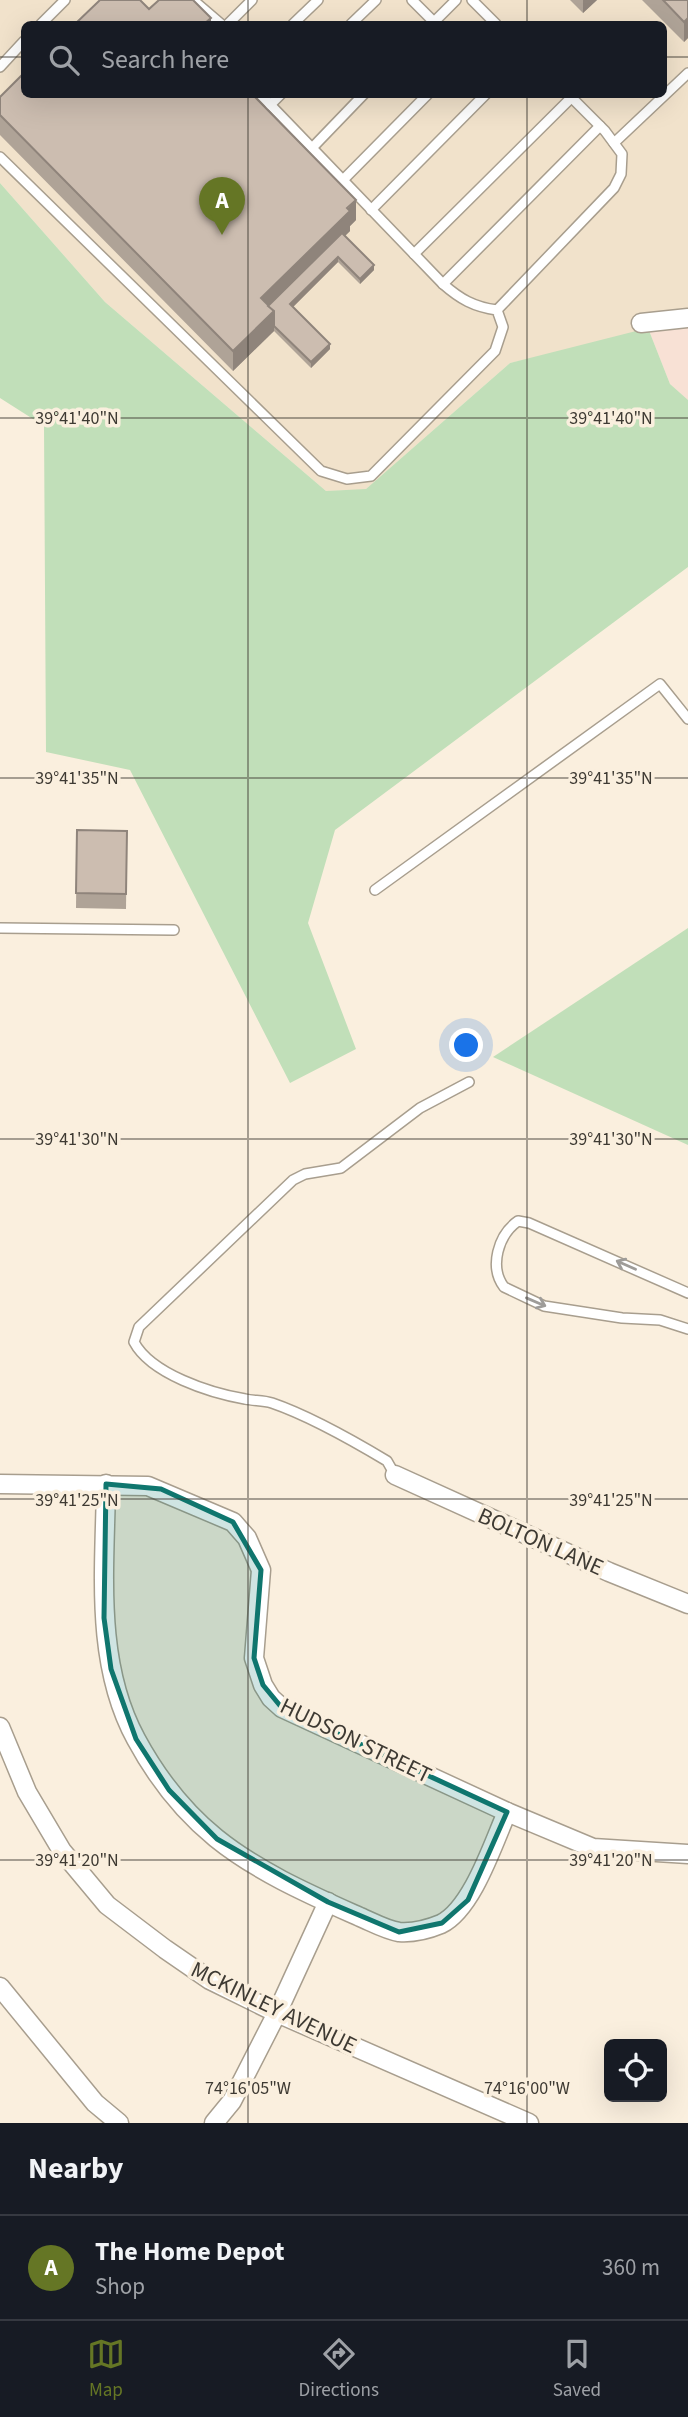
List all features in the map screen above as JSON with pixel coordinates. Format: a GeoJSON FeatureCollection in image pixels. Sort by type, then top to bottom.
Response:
{"type":"FeatureCollection","features":[{"type":"Feature","properties":{"kind":"street"},"geometry":{"type":"LineString","coordinates":[[641,323],[688,318]]}},
{"type":"Feature","properties":{"kind":"street","name":"BOLTON LANE"},"geometry":{"type":"LineString","coordinates":[[395,1475],[609,1572],[688,1604]]}},
{"type":"Feature","properties":{"kind":"street","name":"HUDSON STREET"},"geometry":{"type":"LineString","coordinates":[[0,1484],[148,1486],[161,1489],[233,1522],[247,1538],[261,1570],[254,1658],[263,1685],[271,1698],[282,1708],[507,1812],[593,1848],[688,1854]]}},
{"type":"Feature","properties":{"kind":"street"},"geometry":{"type":"LineString","coordinates":[[106,1484],[106,1635],[121,1703],[136,1739],[169,1790],[217,1839],[256,1865],[328,1902],[399,1932],[422,1930],[442,1923],[456,1914],[468,1900],[507,1812]]}},
{"type":"Feature","properties":{"kind":"street","name":"MCKINLEY AVENUE"},"geometry":{"type":"LineString","coordinates":[[0,1727],[27,1792],[62,1851],[107,1905],[165,1950],[210,1980],[277,2013],[528,2123]]}},
{"type":"Feature","properties":{"kind":"street"},"geometry":{"type":"LineString","coordinates":[[214,2123],[232,2101],[277,2013],[328,1902]]}},
{"type":"Feature","properties":{"kind":"street"},"geometry":{"type":"LineString","coordinates":[[0,1987],[95,2103],[119,2123]]}},
{"type":"Feature","properties":{"kind":"lane"},"geometry":{"type":"LineString","coordinates":[[44,21],[65,0]]}},
{"type":"Feature","properties":{"kind":"lane"},"geometry":{"type":"LineString","coordinates":[[193,0],[217,21]]}},
{"type":"Feature","properties":{"kind":"lane"},"geometry":{"type":"LineString","coordinates":[[231,21],[252,0]]}},
{"type":"Feature","properties":{"kind":"lane"},"geometry":{"type":"LineString","coordinates":[[296,21],[318,0]]}},
{"type":"Feature","properties":{"kind":"lane"},"geometry":{"type":"LineString","coordinates":[[354,21],[376,0]]}},
{"type":"Feature","properties":{"kind":"lane"},"geometry":{"type":"LineString","coordinates":[[412,0],[431,21]]}},
{"type":"Feature","properties":{"kind":"lane"},"geometry":{"type":"LineString","coordinates":[[435,21],[456,0]]}},
{"type":"Feature","properties":{"kind":"lane"},"geometry":{"type":"LineString","coordinates":[[472,0],[493,21]]}},
{"type":"Feature","properties":{"kind":"lane"},"geometry":{"type":"LineString","coordinates":[[0,66],[21,44]]}},
{"type":"Feature","properties":{"kind":"lane"},"geometry":{"type":"LineString","coordinates":[[667,93],[688,73]]}},
{"type":"Feature","properties":{"kind":"lane"},"geometry":{"type":"LineString","coordinates":[[264,98],[443,284],[461,299],[479,308],[497,310]]}},
{"type":"Feature","properties":{"kind":"lane"},"geometry":{"type":"LineString","coordinates":[[270,105],[277,98]]}},
{"type":"Feature","properties":{"kind":"lane"},"geometry":{"type":"LineString","coordinates":[[312,148],[360,98]]}},
{"type":"Feature","properties":{"kind":"lane"},"geometry":{"type":"LineString","coordinates":[[343,180],[424,98]]}},
{"type":"Feature","properties":{"kind":"lane"},"geometry":{"type":"LineString","coordinates":[[372,210],[482,98]]}},
{"type":"Feature","properties":{"kind":"lane"},"geometry":{"type":"LineString","coordinates":[[414,254],[568,98]]}},
{"type":"Feature","properties":{"kind":"lane"},"geometry":{"type":"LineString","coordinates":[[497,310],[614,188],[621,174],[622,153],[572,98]]}},
{"type":"Feature","properties":{"kind":"lane"},"geometry":{"type":"LineString","coordinates":[[614,143],[662,98]]}},
{"type":"Feature","properties":{"kind":"lane"},"geometry":{"type":"LineString","coordinates":[[443,284],[600,126]]}},
{"type":"Feature","properties":{"kind":"lane"},"geometry":{"type":"LineString","coordinates":[[0,157],[321,471],[347,479],[371,476],[495,351],[503,327],[497,310]]}},
{"type":"Feature","properties":{"kind":"lane"},"geometry":{"type":"LineString","coordinates":[[375,890],[660,684],[688,719]]}},
{"type":"Feature","properties":{"kind":"lane"},"geometry":{"type":"LineString","coordinates":[[0,928],[174,930]]}},
{"type":"Feature","properties":{"kind":"lane"},"geometry":{"type":"LineString","coordinates":[[395,1475],[387,1461],[300,1415],[270,1402],[223,1394],[159,1368],[140,1353],[134,1342],[139,1327],[293,1180],[305,1174],[341,1168],[420,1108],[469,1082]]}},
{"type":"Feature","properties":{"kind":"lane"},"geometry":{"type":"LineString","coordinates":[[687,1326],[660,1320],[622,1318],[544,1306],[500,1282],[495,1265],[496,1255],[511,1226],[518,1221],[529,1223],[688,1293]]}},
{"type":"Feature","properties":{"kind":"highlighted area"},"geometry":{"type":"Polygon","coordinates":[[[106,1484],[161,1489],[233,1522],[261,1570],[254,1658],[263,1685],[282,1708],[507,1812],[468,1900],[442,1923],[399,1932],[328,1902],[217,1839],[169,1790],[136,1739],[111,1669],[104,1618],[106,1484]]]}},
{"type":"Feature","properties":{"kind":"shaded area"},"geometry":{"type":"Polygon","coordinates":[[[0,0],[688,0],[688,323],[510,363],[365,490],[326,491],[105,302],[0,183],[0,0]]]}},
{"type":"Feature","properties":{"kind":"shaded area"},"geometry":{"type":"Polygon","coordinates":[[[688,324],[688,400],[670,384],[648,328],[688,324]]]}},
{"type":"Feature","properties":{"kind":"green space"},"geometry":{"type":"Polygon","coordinates":[[[0,183],[105,302],[326,491],[366,489],[510,363],[648,328],[670,384],[688,400],[688,567],[335,830],[308,923],[356,1049],[290,1083],[130,770],[46,752],[44,426],[0,398],[0,183]]]}},
{"type":"Feature","properties":{"kind":"green space"},"geometry":{"type":"Polygon","coordinates":[[[688,928],[688,1145],[493,1057],[688,928]]]}},
{"type":"Feature","properties":{"kind":"building"},"geometry":{"type":"Polygon","coordinates":[[[100,0],[140,0],[149,9],[159,0],[193,0],[211,18],[208,21],[78,21],[100,0]]]}},
{"type":"Feature","properties":{"kind":"building"},"geometry":{"type":"Polygon","coordinates":[[[663,0],[688,0],[688,18],[684,22],[663,0]]]}},
{"type":"Feature","properties":{"kind":"building"},"geometry":{"type":"Polygon","coordinates":[[[21,76],[21,98],[256,98],[356,200],[347,208],[350,211],[261,298],[274,311],[233,351],[0,115],[0,97],[21,76]]]}},
{"type":"Feature","properties":{"kind":"building"},"geometry":{"type":"Polygon","coordinates":[[[342,233],[374,265],[360,279],[338,257],[290,304],[330,344],[311,362],[274,326],[274,311],[268,306],[342,233]]]}},
{"type":"Feature","properties":{"kind":"building"},"geometry":{"type":"Polygon","coordinates":[[[77,830],[127,831],[126,894],[76,893],[77,830]]]}},
{"type":"Feature","properties":{"kind":"place","name":"The Home Depot"},"geometry":{"type":"Point","coordinates":[222,235]}}]}
